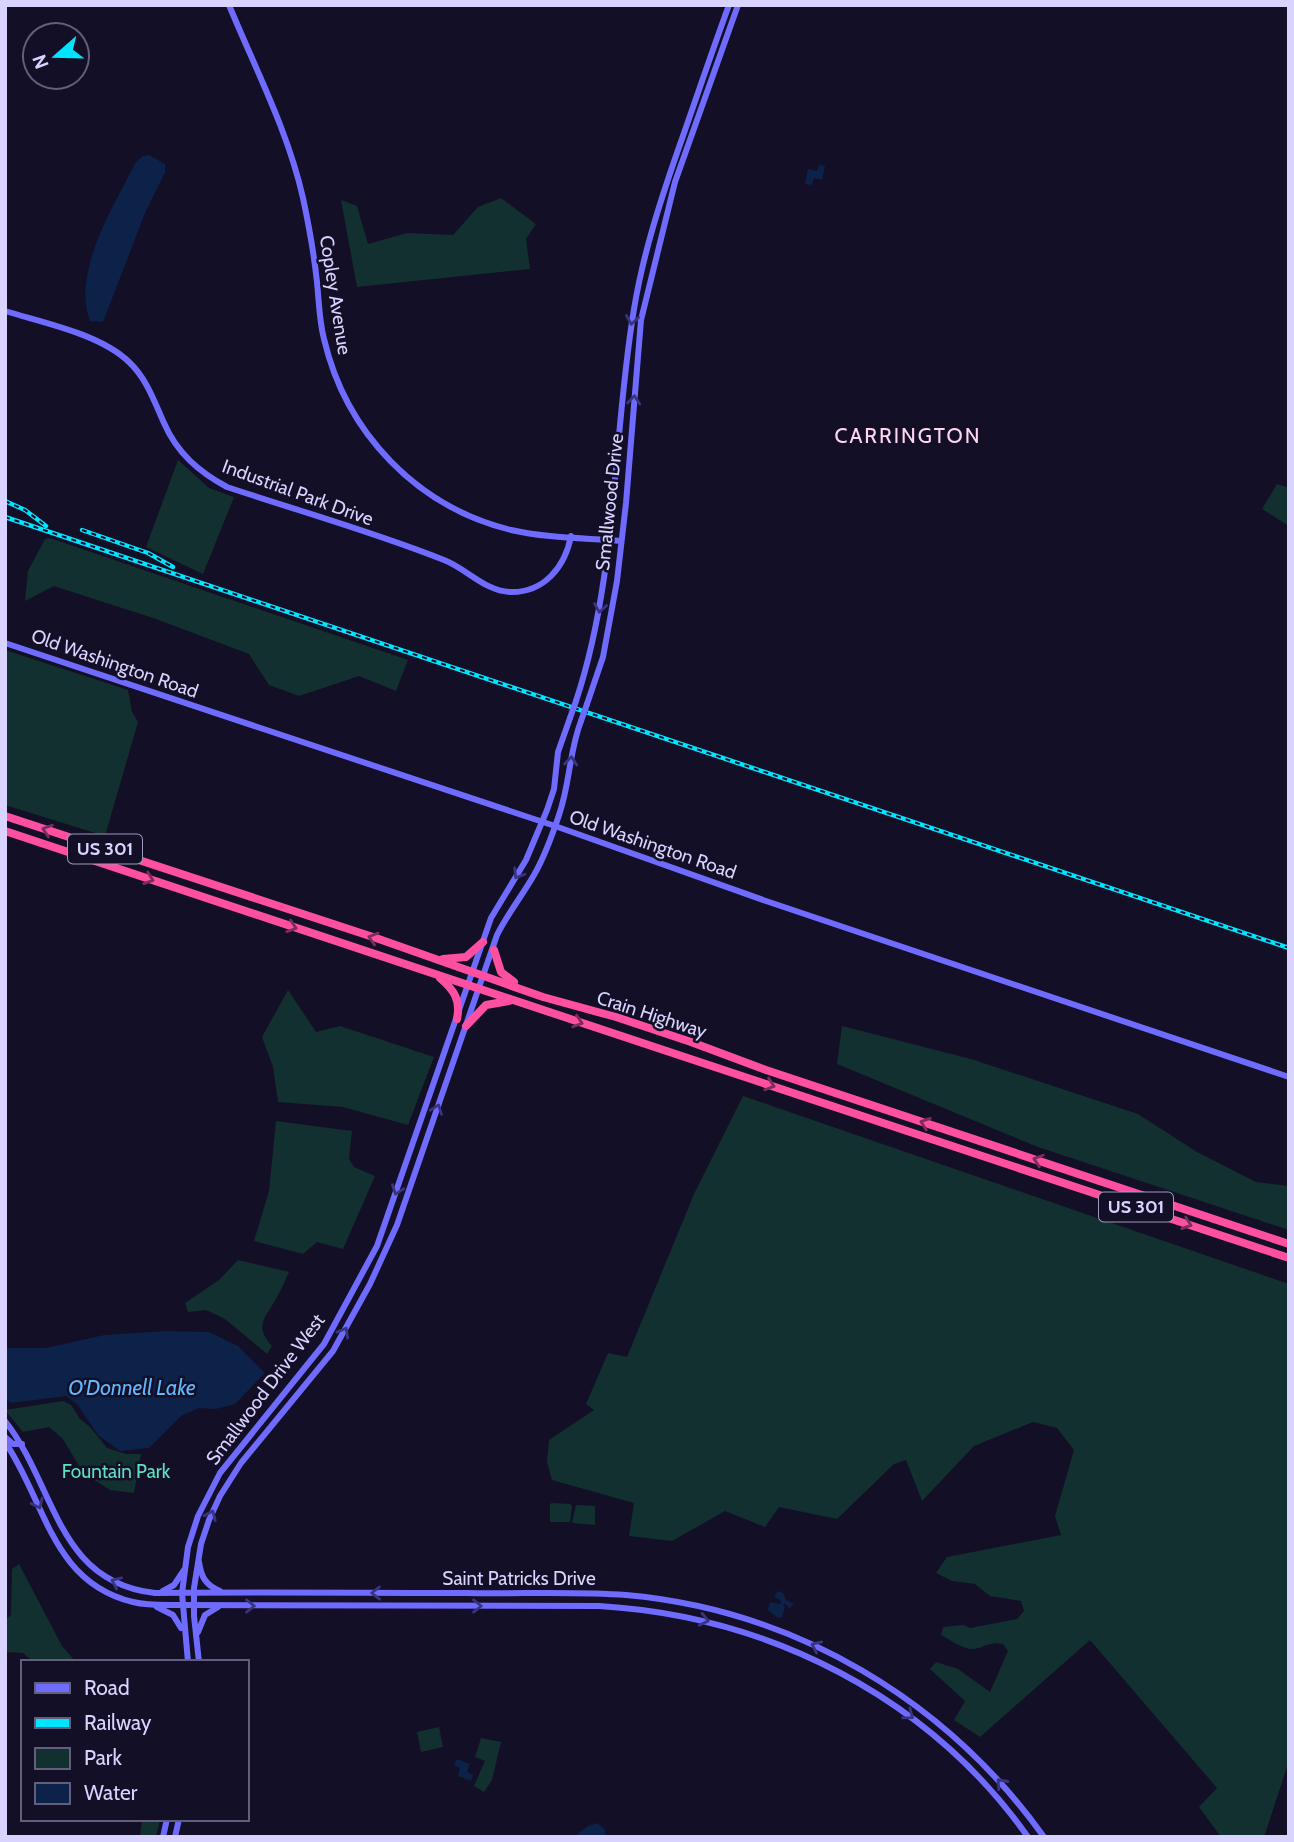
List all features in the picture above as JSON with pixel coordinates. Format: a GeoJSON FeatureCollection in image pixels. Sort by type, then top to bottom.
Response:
{"type":"FeatureCollection","features":[{"type":"Feature","properties":{"kind":"highway","name":"Crain Highway"},"geometry":{"type":"LineString","coordinates":[[5,816],[532,993],[616,1017],[1289,1244]]}},
{"type":"Feature","properties":{"kind":"highway","name":"Crain Highway"},"geometry":{"type":"LineString","coordinates":[[5,831],[1289,1258]]}},
{"type":"Feature","properties":{"kind":"highway"},"geometry":{"type":"LineString","coordinates":[[436,959],[466,957],[483,942]]}},
{"type":"Feature","properties":{"kind":"highway"},"geometry":{"type":"LineString","coordinates":[[494,950],[501,972],[532,993]]}},
{"type":"Feature","properties":{"kind":"highway"},"geometry":{"type":"LineString","coordinates":[[438,976],[450,986],[457,998],[457,1019]]}},
{"type":"Feature","properties":{"kind":"highway"},"geometry":{"type":"LineString","coordinates":[[466,1026],[486,1005],[513,1001]]}},
{"type":"Feature","properties":{"kind":"highway"},"geometry":{"type":"LineString","coordinates":[[888,1125],[894,1112]]}},
{"type":"Feature","properties":{"kind":"highway"},"geometry":{"type":"LineString","coordinates":[[1061,1182],[1068,1169]]}},
{"type":"Feature","properties":{"kind":"main road","name":"Copley Avenue"},"geometry":{"type":"LineString","coordinates":[[229,5],[295,169],[312,247],[323,336],[338,383],[354,415],[377,447],[425,491],[456,510],[512,530],[621,541]]}},
{"type":"Feature","properties":{"kind":"main road","name":"Smallwood Drive"},"geometry":{"type":"LineString","coordinates":[[469,986],[491,918],[526,860],[542,823],[554,789],[560,745],[596,633],[610,540],[625,372],[639,281],[654,220],[729,5]]}},
{"type":"Feature","properties":{"kind":"main road","name":"Smallwood Drive"},"geometry":{"type":"LineString","coordinates":[[479,989],[494,950],[497,934],[534,874],[555,826],[568,783],[573,744],[603,657],[621,541],[641,320],[675,182],[738,5]]}},
{"type":"Feature","properties":{"kind":"main road","name":"Industrial Park Drive"},"geometry":{"type":"LineString","coordinates":[[5,311],[85,337],[120,354],[146,383],[169,433],[181,451],[202,472],[227,487],[438,558],[489,587],[508,592],[527,590],[549,579],[564,558],[571,537]]}},
{"type":"Feature","properties":{"kind":"main road","name":"Old Washington Road"},"geometry":{"type":"LineString","coordinates":[[5,643],[555,826],[776,904],[1289,1077]]}},
{"type":"Feature","properties":{"kind":"main road","name":"Smallwood Drive West"},"geometry":{"type":"LineString","coordinates":[[188,1660],[182,1593],[194,1525],[220,1473],[324,1344],[368,1263],[386,1222],[469,986]]}},
{"type":"Feature","properties":{"kind":"main road","name":"Smallwood Drive West"},"geometry":{"type":"LineString","coordinates":[[199,1660],[194,1593],[198,1556],[209,1520],[226,1485],[333,1351],[365,1294],[397,1225],[479,989]]}},
{"type":"Feature","properties":{"kind":"main road","name":"Saint Patricks Drive"},"geometry":{"type":"LineString","coordinates":[[5,1421],[36,1469],[63,1530],[80,1556],[93,1570],[113,1582],[155,1593],[590,1593],[648,1598],[708,1608],[757,1622],[812,1644],[876,1678],[930,1715],[974,1755],[1010,1793],[1044,1837]]}},
{"type":"Feature","properties":{"kind":"main road"},"geometry":{"type":"LineString","coordinates":[[5,1437],[13,1444],[22,1444]]}},
{"type":"Feature","properties":{"kind":"main road","name":"Saint Patricks Drive"},"geometry":{"type":"LineString","coordinates":[[5,1442],[56,1542],[74,1567],[104,1592],[134,1602],[152,1604],[580,1605],[632,1608],[696,1618],[745,1631],[803,1653],[843,1673],[894,1704],[936,1737],[982,1780],[1028,1837]]}},
{"type":"Feature","properties":{"kind":"main road"},"geometry":{"type":"LineString","coordinates":[[198,1556],[206,1582],[212,1588],[225,1592]]}},
{"type":"Feature","properties":{"kind":"main road"},"geometry":{"type":"LineString","coordinates":[[155,1593],[174,1585],[185,1568]]}},
{"type":"Feature","properties":{"kind":"main road"},"geometry":{"type":"LineString","coordinates":[[152,1604],[173,1615],[184,1636]]}},
{"type":"Feature","properties":{"kind":"main road"},"geometry":{"type":"LineString","coordinates":[[196,1641],[200,1622],[205,1615],[222,1606]]}},
{"type":"Feature","properties":{"kind":"main road"},"geometry":{"type":"LineString","coordinates":[[843,1673],[864,1682],[873,1682],[876,1678]]}},
{"type":"Feature","properties":{"kind":"green space"},"geometry":{"type":"Polygon","coordinates":[[[501,198],[536,224],[526,239],[530,269],[357,287],[341,200],[357,206],[368,244],[407,233],[453,235],[478,207],[501,198]]]}},
{"type":"Feature","properties":{"kind":"green space"},"geometry":{"type":"Polygon","coordinates":[[[178,460],[209,488],[234,497],[203,574],[146,547],[178,460]]]}},
{"type":"Feature","properties":{"kind":"green space"},"geometry":{"type":"Polygon","coordinates":[[[1277,484],[1289,488],[1289,526],[1262,509],[1277,484]]]}},
{"type":"Feature","properties":{"kind":"green space"},"geometry":{"type":"Polygon","coordinates":[[[50,538],[408,660],[396,691],[359,676],[299,696],[269,685],[249,654],[156,619],[54,586],[25,601],[28,571],[45,539],[50,538]]]}},
{"type":"Feature","properties":{"kind":"green space"},"geometry":{"type":"Polygon","coordinates":[[[5,650],[128,690],[132,712],[138,722],[105,836],[5,805],[5,650]]]}},
{"type":"Feature","properties":{"kind":"green space"},"geometry":{"type":"Polygon","coordinates":[[[288,990],[316,1032],[340,1026],[434,1057],[408,1125],[343,1107],[278,1102],[273,1067],[262,1037],[288,990]]]}},
{"type":"Feature","properties":{"kind":"green space"},"geometry":{"type":"Polygon","coordinates":[[[842,1026],[971,1059],[1138,1114],[1197,1152],[1256,1182],[1289,1186],[1289,1230],[1038,1147],[837,1064],[842,1026]]]}},
{"type":"Feature","properties":{"kind":"green space"},"geometry":{"type":"Polygon","coordinates":[[[743,1096],[1289,1284],[1289,1761],[1264,1837],[1221,1837],[1199,1807],[1217,1788],[1090,1640],[980,1737],[954,1720],[965,1701],[930,1669],[936,1662],[958,1669],[990,1692],[1008,1651],[1003,1644],[998,1643],[974,1649],[966,1648],[941,1635],[943,1627],[963,1625],[970,1628],[1017,1619],[1024,1611],[1021,1601],[990,1596],[975,1584],[952,1581],[936,1573],[947,1557],[1061,1535],[1055,1516],[1074,1450],[1057,1428],[1033,1422],[974,1446],[922,1501],[906,1460],[894,1464],[837,1519],[779,1507],[765,1527],[725,1511],[672,1541],[629,1536],[634,1503],[552,1480],[547,1462],[549,1440],[594,1410],[586,1404],[608,1353],[627,1357],[694,1194],[743,1096]]]}},
{"type":"Feature","properties":{"kind":"green space"},"geometry":{"type":"Polygon","coordinates":[[[276,1121],[352,1131],[349,1159],[354,1167],[375,1176],[343,1249],[317,1242],[303,1254],[254,1241],[269,1191],[276,1121]]]}},
{"type":"Feature","properties":{"kind":"green space"},"geometry":{"type":"Polygon","coordinates":[[[238,1260],[289,1272],[263,1322],[263,1332],[272,1346],[267,1354],[225,1319],[206,1310],[188,1312],[185,1303],[219,1280],[238,1260]]]}},
{"type":"Feature","properties":{"kind":"green space","name":"Fountain Park"},"geometry":{"type":"Polygon","coordinates":[[[63,1401],[71,1405],[107,1448],[126,1454],[141,1454],[134,1493],[110,1490],[91,1478],[79,1466],[63,1439],[49,1427],[23,1432],[5,1410],[63,1401]]]}},
{"type":"Feature","properties":{"kind":"green space"},"geometry":{"type":"Polygon","coordinates":[[[552,1503],[572,1506],[570,1522],[550,1522],[552,1503]]]}},
{"type":"Feature","properties":{"kind":"green space"},"geometry":{"type":"Polygon","coordinates":[[[576,1505],[595,1506],[595,1525],[572,1523],[576,1505]]]}},
{"type":"Feature","properties":{"kind":"green space"},"geometry":{"type":"Polygon","coordinates":[[[19,1564],[62,1646],[74,1660],[32,1660],[23,1653],[5,1652],[5,1620],[11,1615],[12,1569],[19,1564]]]}},
{"type":"Feature","properties":{"kind":"green space"},"geometry":{"type":"Polygon","coordinates":[[[439,1727],[443,1747],[421,1752],[417,1732],[439,1727]]]}},
{"type":"Feature","properties":{"kind":"green space"},"geometry":{"type":"Polygon","coordinates":[[[481,1738],[501,1742],[492,1780],[484,1792],[474,1786],[485,1761],[475,1757],[481,1738]]]}},
{"type":"Feature","properties":{"kind":"green space"},"geometry":{"type":"Polygon","coordinates":[[[142,1821],[160,1821],[156,1837],[140,1837],[142,1821]]]}},
{"type":"Feature","properties":{"kind":"water"},"geometry":{"type":"Polygon","coordinates":[[[149,155],[165,164],[165,172],[145,213],[103,322],[90,321],[86,282],[98,239],[136,162],[149,155]]]}},
{"type":"Feature","properties":{"kind":"water"},"geometry":{"type":"Polygon","coordinates":[[[819,165],[825,166],[822,180],[814,178],[812,185],[805,184],[808,169],[817,171],[819,165]]]}},
{"type":"Feature","properties":{"kind":"water","name":"O'Donnell Lake"},"geometry":{"type":"Polygon","coordinates":[[[166,1331],[209,1332],[238,1346],[265,1373],[235,1404],[216,1409],[199,1408],[181,1416],[149,1448],[120,1451],[98,1435],[77,1404],[66,1396],[11,1403],[5,1398],[5,1348],[46,1348],[104,1335],[166,1331]]]}},
{"type":"Feature","properties":{"kind":"water"},"geometry":{"type":"Polygon","coordinates":[[[778,1591],[794,1604],[789,1609],[783,1604],[785,1607],[782,1617],[778,1618],[768,1610],[770,1602],[781,1604],[780,1600],[774,1597],[778,1591]]]}},
{"type":"Feature","properties":{"kind":"water"},"geometry":{"type":"Polygon","coordinates":[[[457,1759],[470,1764],[467,1772],[473,1775],[471,1781],[458,1776],[460,1768],[454,1765],[457,1759]]]}},
{"type":"Feature","properties":{"kind":"water"},"geometry":{"type":"Polygon","coordinates":[[[598,1823],[605,1830],[605,1837],[574,1837],[588,1826],[598,1823]]]}},
{"type":"Feature","properties":{"kind":"railway"},"geometry":{"type":"LineString","coordinates":[[5,501],[25,510],[46,526]]}},
{"type":"Feature","properties":{"kind":"railway"},"geometry":{"type":"LineString","coordinates":[[5,517],[1289,948]]}},
{"type":"Feature","properties":{"kind":"railway"},"geometry":{"type":"LineString","coordinates":[[82,530],[148,553],[173,567]]}},
{"type":"Feature","properties":{"kind":"district","name":"CARRINGTON"},"geometry":{"type":"Point","coordinates":[908,436]}}]}
